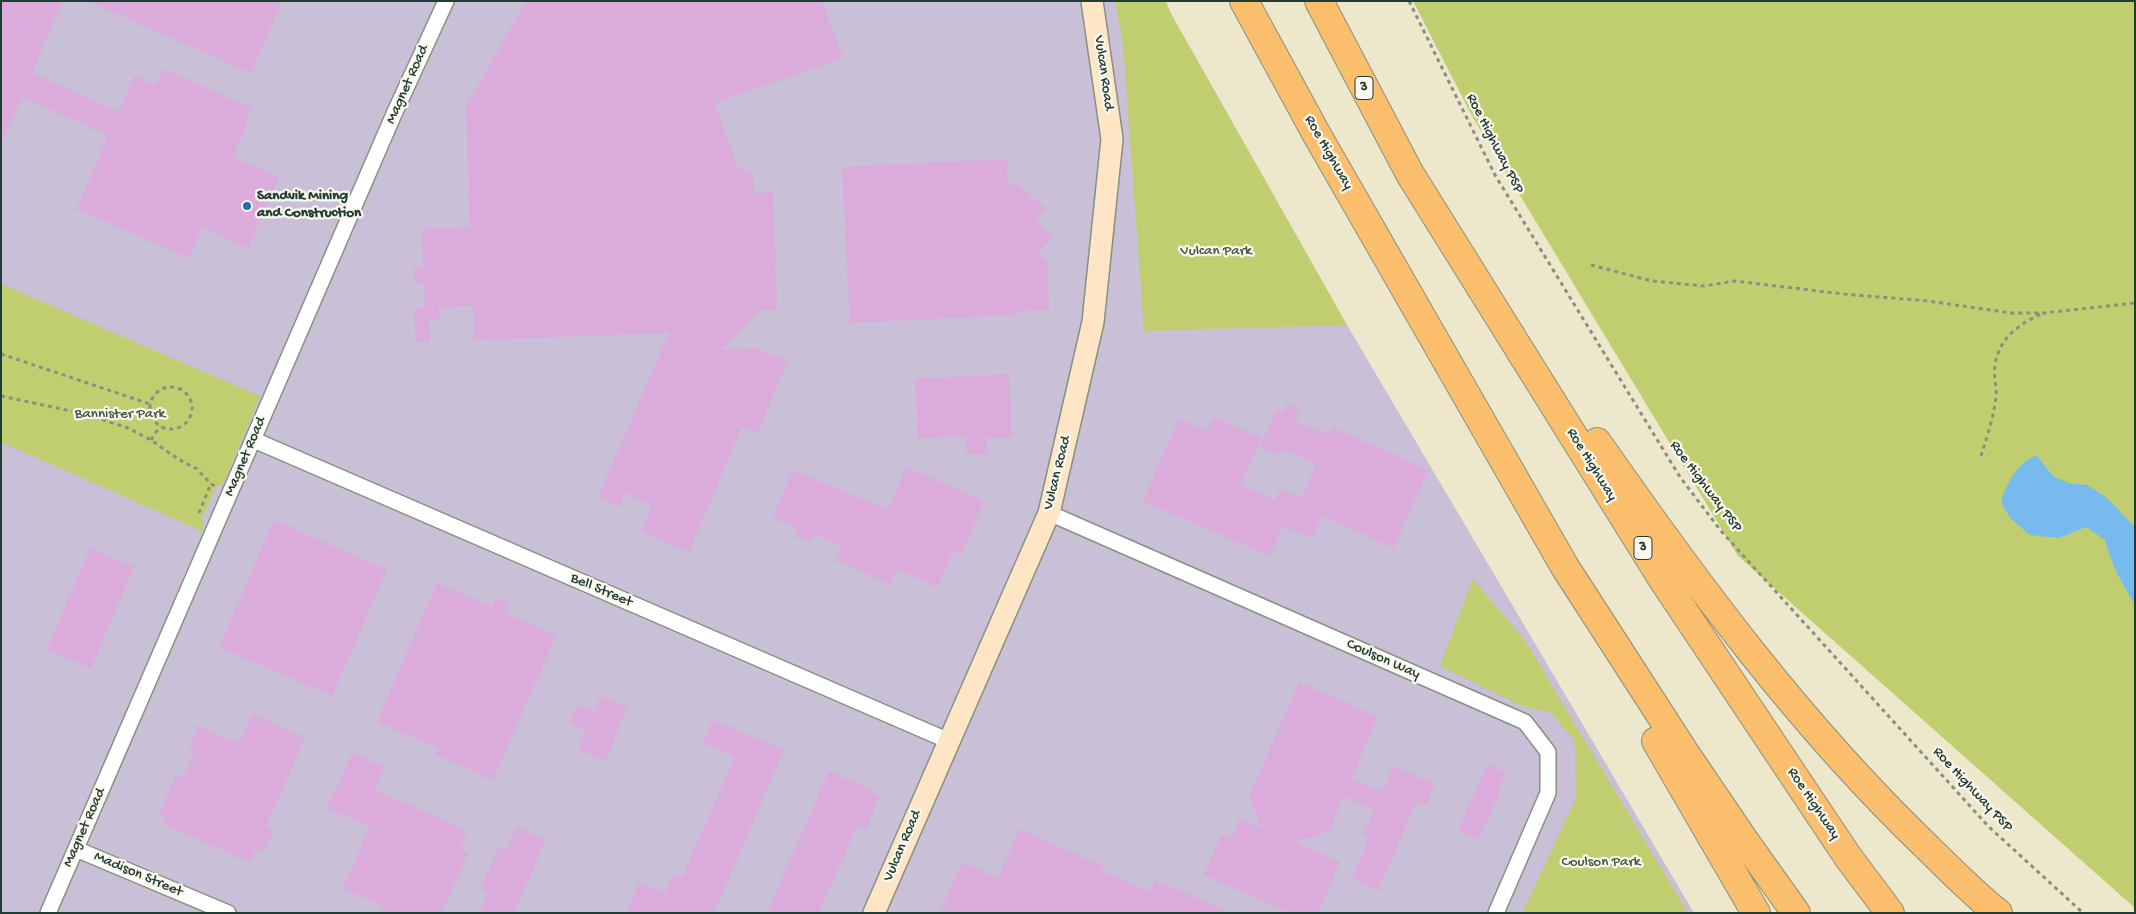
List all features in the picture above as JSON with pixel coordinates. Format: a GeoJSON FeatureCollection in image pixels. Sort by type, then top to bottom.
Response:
{"type":"FeatureCollection","features":[{"type":"Feature","properties":{"kind":"highway","name":"Roe Highway"},"geometry":{"type":"LineString","coordinates":[[1244,1],[1317,135],[1565,567],[1685,754],[1796,913]]}},
{"type":"Feature","properties":{"kind":"highway","name":"Roe Highway"},"geometry":{"type":"LineString","coordinates":[[1319,1],[1410,174],[1664,583],[1848,856],[1890,913]]}},
{"type":"Feature","properties":{"kind":"highway"},"geometry":{"type":"LineString","coordinates":[[1410,174],[1641,505],[1763,667],[1878,800],[1998,913]]}},
{"type":"Feature","properties":{"kind":"highway"},"geometry":{"type":"LineString","coordinates":[[1565,567],[1642,718],[1756,913]]}},
{"type":"Feature","properties":{"kind":"street","name":"Magnet Road"},"geometry":{"type":"LineString","coordinates":[[48,913],[394,114],[446,1]]}},
{"type":"Feature","properties":{"kind":"street","name":"Vulcan Road"},"geometry":{"type":"LineString","coordinates":[[874,913],[1049,513],[1093,322],[1112,139],[1092,1]]}},
{"type":"Feature","properties":{"kind":"street","name":"Bell Street"},"geometry":{"type":"LineString","coordinates":[[254,440],[949,741]]}},
{"type":"Feature","properties":{"kind":"street","name":"Coulson Way"},"geometry":{"type":"LineString","coordinates":[[1049,513],[1525,722],[1548,752],[1548,793],[1496,913]]}},
{"type":"Feature","properties":{"kind":"street","name":"Madison Street"},"geometry":{"type":"LineString","coordinates":[[76,849],[228,913]]}},
{"type":"Feature","properties":{"kind":"path","name":"Roe Highway PSP"},"geometry":{"type":"LineString","coordinates":[[1409,1],[1495,175],[1680,477],[1722,531],[1988,826],[2083,913]]}},
{"type":"Feature","properties":{"kind":"path"},"geometry":{"type":"LineString","coordinates":[[1591,265],[1652,281],[1704,286],[1736,281],[2011,313],[2044,313],[2135,303]]}},
{"type":"Feature","properties":{"kind":"path"},"geometry":{"type":"LineString","coordinates":[[1981,456],[1996,396],[1995,365],[2000,349],[2006,338],[2024,322],[2044,313]]}},
{"type":"Feature","properties":{"kind":"path"},"geometry":{"type":"LineString","coordinates":[[1,354],[150,404]]}},
{"type":"Feature","properties":{"kind":"path"},"geometry":{"type":"LineString","coordinates":[[165,388],[178,389],[189,398],[191,410],[186,423],[174,429],[160,426],[153,420],[150,413],[150,404],[158,391],[165,388]]}},
{"type":"Feature","properties":{"kind":"path"},"geometry":{"type":"LineString","coordinates":[[1,396],[85,414],[128,428],[197,469],[211,484],[231,493]]}},
{"type":"Feature","properties":{"kind":"path"},"geometry":{"type":"LineString","coordinates":[[151,440],[160,426]]}},
{"type":"Feature","properties":{"kind":"path"},"geometry":{"type":"LineString","coordinates":[[199,513],[211,484]]}},
{"type":"Feature","properties":{"kind":"shaded area"},"geometry":{"type":"Polygon","coordinates":[[[1,1],[1166,1],[1170,12],[1347,325],[1694,913],[1,913],[1,1]]]}},
{"type":"Feature","properties":{"kind":"green space","name":"Vulcan Park"},"geometry":{"type":"Polygon","coordinates":[[[1115,1],[1166,1],[1170,12],[1347,325],[1144,331],[1123,44],[1115,1]]]}},
{"type":"Feature","properties":{"kind":"green space"},"geometry":{"type":"Polygon","coordinates":[[[1413,1],[2135,1],[2135,908],[1738,556],[1472,116],[1413,1]]]}},
{"type":"Feature","properties":{"kind":"green space","name":"Bannister Park"},"geometry":{"type":"Polygon","coordinates":[[[1,284],[260,396],[223,484],[216,487],[202,519],[204,526],[202,531],[1,442],[1,284]]]}},
{"type":"Feature","properties":{"kind":"green space","name":"Coulson Park"},"geometry":{"type":"Polygon","coordinates":[[[1473,579],[1526,642],[1688,913],[1522,913],[1576,798],[1575,741],[1550,712],[1524,707],[1440,666],[1473,579]]]}},
{"type":"Feature","properties":{"kind":"water"},"geometry":{"type":"Polygon","coordinates":[[[2036,455],[2053,476],[2068,483],[2087,485],[2107,498],[2135,527],[2135,605],[2117,574],[2105,540],[2086,527],[2059,538],[2030,535],[2010,518],[2001,502],[2006,487],[2023,463],[2036,455]]]}},
{"type":"Feature","properties":{"kind":"building"},"geometry":{"type":"Polygon","coordinates":[[[1,1],[63,1],[32,73],[119,112],[134,76],[156,85],[163,69],[252,108],[244,124],[247,125],[233,157],[279,177],[248,248],[202,227],[189,258],[77,209],[108,135],[22,97],[1,143],[1,1]]]}},
{"type":"Feature","properties":{"kind":"building"},"geometry":{"type":"Polygon","coordinates":[[[88,1],[282,1],[251,73],[88,1]]]}},
{"type":"Feature","properties":{"kind":"building"},"geometry":{"type":"Polygon","coordinates":[[[526,1],[822,1],[843,58],[715,103],[737,166],[753,174],[754,193],[773,192],[777,309],[759,310],[722,350],[756,348],[788,362],[757,433],[742,427],[689,552],[641,531],[652,505],[624,493],[619,506],[598,497],[669,333],[474,340],[473,306],[439,307],[440,320],[429,320],[430,342],[416,342],[414,308],[425,308],[424,283],[415,284],[414,268],[423,268],[422,229],[470,227],[466,107],[526,1]]]}},
{"type":"Feature","properties":{"kind":"building"},"geometry":{"type":"Polygon","coordinates":[[[1007,159],[1008,185],[1018,184],[1046,209],[1035,221],[1052,236],[1037,253],[1047,261],[1049,310],[1015,311],[1015,315],[850,323],[842,167],[1007,159]]]}},
{"type":"Feature","properties":{"kind":"building"},"geometry":{"type":"Polygon","coordinates":[[[1009,374],[1012,437],[986,438],[987,453],[967,454],[966,436],[918,438],[915,379],[1009,374]]]}},
{"type":"Feature","properties":{"kind":"building"},"geometry":{"type":"Polygon","coordinates":[[[1287,404],[1300,410],[1295,421],[1329,435],[1332,427],[1428,470],[1394,548],[1322,516],[1312,538],[1283,526],[1270,556],[1143,501],[1179,419],[1207,431],[1214,417],[1261,438],[1241,485],[1275,500],[1280,489],[1301,498],[1316,464],[1283,449],[1280,455],[1260,447],[1277,409],[1283,412],[1287,404]]]}},
{"type":"Feature","properties":{"kind":"building"},"geometry":{"type":"Polygon","coordinates":[[[906,467],[984,501],[961,555],[953,551],[938,587],[897,569],[890,584],[836,560],[842,546],[813,534],[810,542],[794,535],[797,527],[773,517],[793,470],[888,510],[906,467]]]}},
{"type":"Feature","properties":{"kind":"building"},"geometry":{"type":"Polygon","coordinates":[[[274,520],[387,570],[332,696],[219,647],[274,520]]]}},
{"type":"Feature","properties":{"kind":"building"},"geometry":{"type":"Polygon","coordinates":[[[90,548],[134,567],[91,668],[47,650],[90,548]]]}},
{"type":"Feature","properties":{"kind":"building"},"geometry":{"type":"Polygon","coordinates":[[[437,583],[492,607],[496,598],[509,603],[505,613],[556,636],[493,780],[435,754],[438,748],[377,722],[437,583]]]}},
{"type":"Feature","properties":{"kind":"building"},"geometry":{"type":"Polygon","coordinates":[[[1299,682],[1378,717],[1351,779],[1382,792],[1393,766],[1435,784],[1426,805],[1417,801],[1378,890],[1352,879],[1369,838],[1363,836],[1374,810],[1344,796],[1329,831],[1295,842],[1340,862],[1318,913],[1290,913],[1204,875],[1221,835],[1231,840],[1240,818],[1262,828],[1249,797],[1299,682]]]}},
{"type":"Feature","properties":{"kind":"building"},"geometry":{"type":"Polygon","coordinates":[[[601,696],[628,707],[605,761],[578,749],[586,731],[569,724],[578,704],[594,711],[601,696]]]}},
{"type":"Feature","properties":{"kind":"building"},"geometry":{"type":"Polygon","coordinates":[[[252,714],[305,738],[266,827],[274,830],[264,853],[256,849],[250,862],[163,824],[165,818],[159,815],[176,775],[183,778],[195,750],[189,748],[198,726],[239,744],[252,714]]]}},
{"type":"Feature","properties":{"kind":"building"},"geometry":{"type":"Polygon","coordinates":[[[713,720],[784,750],[714,913],[626,913],[639,882],[665,893],[674,874],[682,878],[735,757],[703,743],[713,720]]]}},
{"type":"Feature","properties":{"kind":"building"},"geometry":{"type":"Polygon","coordinates":[[[352,753],[385,767],[375,790],[467,831],[461,845],[464,846],[462,851],[468,853],[442,913],[381,913],[384,906],[343,888],[370,826],[327,808],[352,753]]]}},
{"type":"Feature","properties":{"kind":"building"},"geometry":{"type":"Polygon","coordinates":[[[1487,764],[1506,772],[1500,786],[1502,787],[1479,840],[1458,831],[1487,764]]]}},
{"type":"Feature","properties":{"kind":"building"},"geometry":{"type":"Polygon","coordinates":[[[829,771],[872,790],[871,792],[880,796],[866,830],[857,826],[819,913],[767,913],[829,771]]]}},
{"type":"Feature","properties":{"kind":"building"},"geometry":{"type":"Polygon","coordinates":[[[517,827],[546,840],[514,913],[479,913],[489,892],[481,888],[499,847],[506,850],[517,827]]]}},
{"type":"Feature","properties":{"kind":"building"},"geometry":{"type":"Polygon","coordinates":[[[1019,829],[1104,867],[1102,871],[1150,892],[1155,880],[1231,913],[940,913],[962,862],[998,878],[1019,829]]]}},
{"type":"Feature","properties":{"kind":"place","name":"Sandvik Mining and Construction"},"geometry":{"type":"Point","coordinates":[247,206]}}]}
